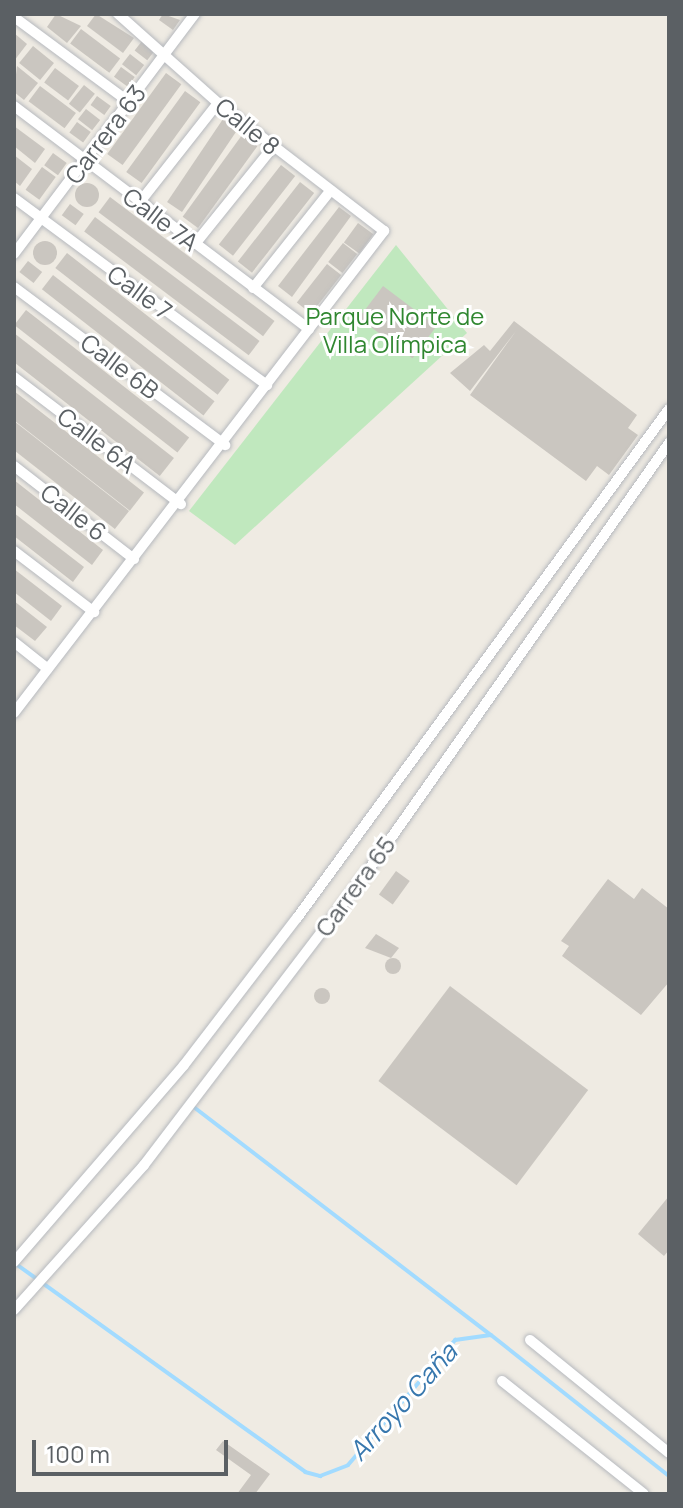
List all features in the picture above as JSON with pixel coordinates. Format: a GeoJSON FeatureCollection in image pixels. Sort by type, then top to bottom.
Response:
{"type":"FeatureCollection","features":[{"type":"Feature","properties":{"kind":"street","name":"Calle 8"},"geometry":{"type":"LineString","coordinates":[[118,14],[218,103],[384,231],[309,329]]}},
{"type":"Feature","properties":{"kind":"street","name":"Carrera 63"},"geometry":{"type":"LineString","coordinates":[[14,254],[195,14]]}},
{"type":"Feature","properties":{"kind":"street"},"geometry":{"type":"LineString","coordinates":[[14,17],[129,102]]}},
{"type":"Feature","properties":{"kind":"street"},"geometry":{"type":"LineString","coordinates":[[140,202],[218,103]]}},
{"type":"Feature","properties":{"kind":"street","name":"Calle 7A"},"geometry":{"type":"LineString","coordinates":[[14,106],[309,329]]}},
{"type":"Feature","properties":{"kind":"street"},"geometry":{"type":"LineString","coordinates":[[195,244],[273,147]]}},
{"type":"Feature","properties":{"kind":"street"},"geometry":{"type":"LineString","coordinates":[[253,288],[331,190]]}},
{"type":"Feature","properties":{"kind":"street","name":"Calle 7"},"geometry":{"type":"LineString","coordinates":[[14,198],[267,385]]}},
{"type":"Feature","properties":{"kind":"street","name":"Calle 6B"},"geometry":{"type":"LineString","coordinates":[[14,287],[225,445]]}},
{"type":"Feature","properties":{"kind":"street"},"geometry":{"type":"LineString","coordinates":[[14,713],[181,504],[309,329]]}},
{"type":"Feature","properties":{"kind":"street","name":"Calle 6A"},"geometry":{"type":"LineString","coordinates":[[14,377],[181,504]]}},
{"type":"Feature","properties":{"kind":"street","name":"Carrera 65"},"geometry":{"type":"LineString","coordinates":[[14,1262],[184,1065],[297,918],[669,409]]}},
{"type":"Feature","properties":{"kind":"street","name":"Carrera 65"},"geometry":{"type":"LineString","coordinates":[[14,1310],[47,1265],[144,1165],[324,929],[669,443]]}},
{"type":"Feature","properties":{"kind":"street","name":"Calle 6"},"geometry":{"type":"LineString","coordinates":[[14,466],[134,559]]}},
{"type":"Feature","properties":{"kind":"street"},"geometry":{"type":"LineString","coordinates":[[14,551],[94,612]]}},
{"type":"Feature","properties":{"kind":"street"},"geometry":{"type":"LineString","coordinates":[[14,642],[48,669]]}},
{"type":"Feature","properties":{"kind":"street"},"geometry":{"type":"LineString","coordinates":[[530,1340],[669,1453]]}},
{"type":"Feature","properties":{"kind":"street"},"geometry":{"type":"LineString","coordinates":[[502,1381],[644,1494]]}},
{"type":"Feature","properties":{"kind":"green space","name":"Parque Norte de Villa Olímpica"},"geometry":{"type":"Polygon","coordinates":[[[396,245],[467,333],[235,545],[189,511],[396,245]]]}},
{"type":"Feature","properties":{"kind":"building"},"geometry":{"type":"Polygon","coordinates":[[[56,14],[81,26],[67,43],[47,27],[56,14]]]}},
{"type":"Feature","properties":{"kind":"building"},"geometry":{"type":"Polygon","coordinates":[[[96,14],[134,38],[123,53],[87,26],[96,14]]]}},
{"type":"Feature","properties":{"kind":"building"},"geometry":{"type":"Polygon","coordinates":[[[163,14],[180,20],[173,30],[159,20],[163,14]]]}},
{"type":"Feature","properties":{"kind":"building"},"geometry":{"type":"Polygon","coordinates":[[[81,29],[120,58],[109,73],[70,43],[81,29]]]}},
{"type":"Feature","properties":{"kind":"building"},"geometry":{"type":"Polygon","coordinates":[[[14,33],[27,44],[14,61],[14,33]]]}},
{"type":"Feature","properties":{"kind":"building"},"geometry":{"type":"Polygon","coordinates":[[[142,41],[155,51],[147,60],[135,50],[142,41]]]}},
{"type":"Feature","properties":{"kind":"building"},"geometry":{"type":"Polygon","coordinates":[[[33,46],[54,63],[40,80],[19,63],[33,46]]]}},
{"type":"Feature","properties":{"kind":"building"},"geometry":{"type":"Polygon","coordinates":[[[130,54],[144,65],[136,75],[122,64],[130,54]]]}},
{"type":"Feature","properties":{"kind":"building"},"geometry":{"type":"Polygon","coordinates":[[[17,66],[38,83],[24,100],[14,92],[17,66]]]}},
{"type":"Feature","properties":{"kind":"building"},"geometry":{"type":"Polygon","coordinates":[[[121,67],[135,77],[128,87],[114,77],[121,67]]]}},
{"type":"Feature","properties":{"kind":"building"},"geometry":{"type":"Polygon","coordinates":[[[55,68],[79,86],[68,100],[44,82],[55,68]]]}},
{"type":"Feature","properties":{"kind":"building"},"geometry":{"type":"Polygon","coordinates":[[[166,73],[181,84],[123,165],[107,154],[166,73]]]}},
{"type":"Feature","properties":{"kind":"building"},"geometry":{"type":"Polygon","coordinates":[[[84,85],[95,94],[80,112],[69,104],[84,85]]]}},
{"type":"Feature","properties":{"kind":"building"},"geometry":{"type":"Polygon","coordinates":[[[40,86],[76,113],[65,128],[29,101],[40,86]]]}},
{"type":"Feature","properties":{"kind":"building"},"geometry":{"type":"Polygon","coordinates":[[[185,91],[200,102],[142,183],[126,172],[185,91]]]}},
{"type":"Feature","properties":{"kind":"building"},"geometry":{"type":"Polygon","coordinates":[[[97,96],[111,106],[104,115],[91,105],[97,96]]]}},
{"type":"Feature","properties":{"kind":"building"},"geometry":{"type":"Polygon","coordinates":[[[86,109],[100,120],[92,130],[78,119],[86,109]]]}},
{"type":"Feature","properties":{"kind":"building"},"geometry":{"type":"Polygon","coordinates":[[[223,119],[238,129],[182,212],[167,202],[223,119]]]}},
{"type":"Feature","properties":{"kind":"building"},"geometry":{"type":"Polygon","coordinates":[[[77,122],[91,132],[83,143],[69,133],[77,122]]]}},
{"type":"Feature","properties":{"kind":"building"},"geometry":{"type":"Polygon","coordinates":[[[14,126],[45,149],[35,163],[14,146],[14,126]]]}},
{"type":"Feature","properties":{"kind":"building"},"geometry":{"type":"Polygon","coordinates":[[[242,135],[257,146],[198,228],[183,217],[242,135]]]}},
{"type":"Feature","properties":{"kind":"building"},"geometry":{"type":"Polygon","coordinates":[[[53,153],[67,163],[58,175],[44,165],[53,153]]]}},
{"type":"Feature","properties":{"kind":"building"},"geometry":{"type":"Polygon","coordinates":[[[14,155],[32,169],[20,186],[14,181],[14,155]]]}},
{"type":"Feature","properties":{"kind":"building"},"geometry":{"type":"Polygon","coordinates":[[[281,165],[295,176],[233,256],[219,245],[281,165]]]}},
{"type":"Feature","properties":{"kind":"building"},"geometry":{"type":"Polygon","coordinates":[[[42,167],[56,177],[39,200],[26,190],[42,167]]]}},
{"type":"Feature","properties":{"kind":"building"},"geometry":{"type":"Polygon","coordinates":[[[300,182],[314,193],[252,273],[238,262],[300,182]]]}},
{"type":"Feature","properties":{"kind":"building"},"geometry":{"type":"Polygon","coordinates":[[[87,183],[96,186],[99,195],[96,204],[87,207],[78,204],[75,195],[78,186],[87,183]]]}},
{"type":"Feature","properties":{"kind":"building"},"geometry":{"type":"Polygon","coordinates":[[[110,197],[275,321],[263,336],[99,212],[110,197]]]}},
{"type":"Feature","properties":{"kind":"building"},"geometry":{"type":"Polygon","coordinates":[[[70,204],[84,214],[76,225],[62,215],[70,204]]]}},
{"type":"Feature","properties":{"kind":"building"},"geometry":{"type":"Polygon","coordinates":[[[339,207],[351,216],[292,297],[278,286],[339,207]]]}},
{"type":"Feature","properties":{"kind":"building"},"geometry":{"type":"Polygon","coordinates":[[[95,217],[260,341],[249,355],[84,231],[95,217]]]}},
{"type":"Feature","properties":{"kind":"building"},"geometry":{"type":"Polygon","coordinates":[[[358,223],[373,234],[359,254],[344,242],[358,223]]]}},
{"type":"Feature","properties":{"kind":"building"},"geometry":{"type":"Polygon","coordinates":[[[45,241],[54,244],[57,253],[54,262],[45,265],[36,262],[33,253],[36,244],[45,241]]]}},
{"type":"Feature","properties":{"kind":"building"},"geometry":{"type":"Polygon","coordinates":[[[343,243],[357,254],[342,273],[328,262],[343,243]]]}},
{"type":"Feature","properties":{"kind":"building"},"geometry":{"type":"Polygon","coordinates":[[[67,253],[229,380],[218,395],[55,268],[67,253]]]}},
{"type":"Feature","properties":{"kind":"building"},"geometry":{"type":"Polygon","coordinates":[[[28,261],[42,272],[34,283],[19,272],[28,261]]]}},
{"type":"Feature","properties":{"kind":"building"},"geometry":{"type":"Polygon","coordinates":[[[327,264],[341,275],[311,314],[297,303],[327,264]]]}},
{"type":"Feature","properties":{"kind":"building"},"geometry":{"type":"Polygon","coordinates":[[[53,275],[215,401],[203,415],[42,289],[53,275]]]}},
{"type":"Feature","properties":{"kind":"building"},"geometry":{"type":"Polygon","coordinates":[[[383,286],[437,326],[412,358],[359,318],[383,286]]]}},
{"type":"Feature","properties":{"kind":"building"},"geometry":{"type":"Polygon","coordinates":[[[26,310],[189,437],[177,452],[14,325],[26,310]]]}},
{"type":"Feature","properties":{"kind":"building"},"geometry":{"type":"Polygon","coordinates":[[[514,321],[637,415],[628,428],[638,435],[609,475],[597,466],[586,481],[470,395],[516,331],[470,391],[450,373],[484,345],[490,351],[514,321]]]}},
{"type":"Feature","properties":{"kind":"building"},"geometry":{"type":"Polygon","coordinates":[[[14,333],[174,458],[160,476],[14,362],[14,333]]]}},
{"type":"Feature","properties":{"kind":"building"},"geometry":{"type":"Polygon","coordinates":[[[14,391],[144,493],[130,511],[14,420],[14,391]]]}},
{"type":"Feature","properties":{"kind":"building"},"geometry":{"type":"Polygon","coordinates":[[[14,421],[129,511],[115,529],[14,450],[14,421]]]}},
{"type":"Feature","properties":{"kind":"building"},"geometry":{"type":"Polygon","coordinates":[[[14,480],[103,550],[92,565],[14,504],[14,480]]]}},
{"type":"Feature","properties":{"kind":"building"},"geometry":{"type":"Polygon","coordinates":[[[14,513],[84,567],[73,582],[14,536],[14,513]]]}},
{"type":"Feature","properties":{"kind":"building"},"geometry":{"type":"Polygon","coordinates":[[[14,569],[62,606],[51,621],[14,592],[14,569]]]}},
{"type":"Feature","properties":{"kind":"building"},"geometry":{"type":"Polygon","coordinates":[[[14,601],[47,627],[35,641],[14,625],[14,601]]]}},
{"type":"Feature","properties":{"kind":"building"},"geometry":{"type":"Polygon","coordinates":[[[396,871],[410,881],[393,904],[379,894],[396,871]]]}},
{"type":"Feature","properties":{"kind":"building"},"geometry":{"type":"Polygon","coordinates":[[[608,879],[634,899],[642,888],[669,909],[669,982],[641,1015],[562,956],[569,946],[561,941],[608,879]]]}},
{"type":"Feature","properties":{"kind":"building"},"geometry":{"type":"Polygon","coordinates":[[[376,934],[399,948],[391,958],[365,948],[376,934]]]}},
{"type":"Feature","properties":{"kind":"building"},"geometry":{"type":"Polygon","coordinates":[[[390,958],[396,958],[401,966],[399,972],[390,974],[385,969],[385,963],[390,958]]]}},
{"type":"Feature","properties":{"kind":"building"},"geometry":{"type":"Polygon","coordinates":[[[450,986],[588,1090],[517,1185],[378,1081],[450,986]]]}},
{"type":"Feature","properties":{"kind":"building"},"geometry":{"type":"Polygon","coordinates":[[[322,988],[328,990],[328,1002],[322,1004],[316,1002],[314,996],[316,990],[322,988]]]}},
{"type":"Feature","properties":{"kind":"building"},"geometry":{"type":"Polygon","coordinates":[[[669,1196],[669,1250],[664,1256],[638,1234],[669,1196]]]}},
{"type":"Feature","properties":{"kind":"building"},"geometry":{"type":"Polygon","coordinates":[[[223,1441],[270,1474],[255,1494],[237,1494],[251,1475],[216,1450],[223,1441]]]}},
{"type":"Feature","properties":{"kind":"waterway"},"geometry":{"type":"LineString","coordinates":[[195,1108],[491,1335]]}},
{"type":"Feature","properties":{"kind":"waterway","name":"Arroyo Caña"},"geometry":{"type":"LineString","coordinates":[[16,1264],[305,1472],[320,1476],[348,1465],[455,1340],[491,1335],[669,1476]]}}]}
